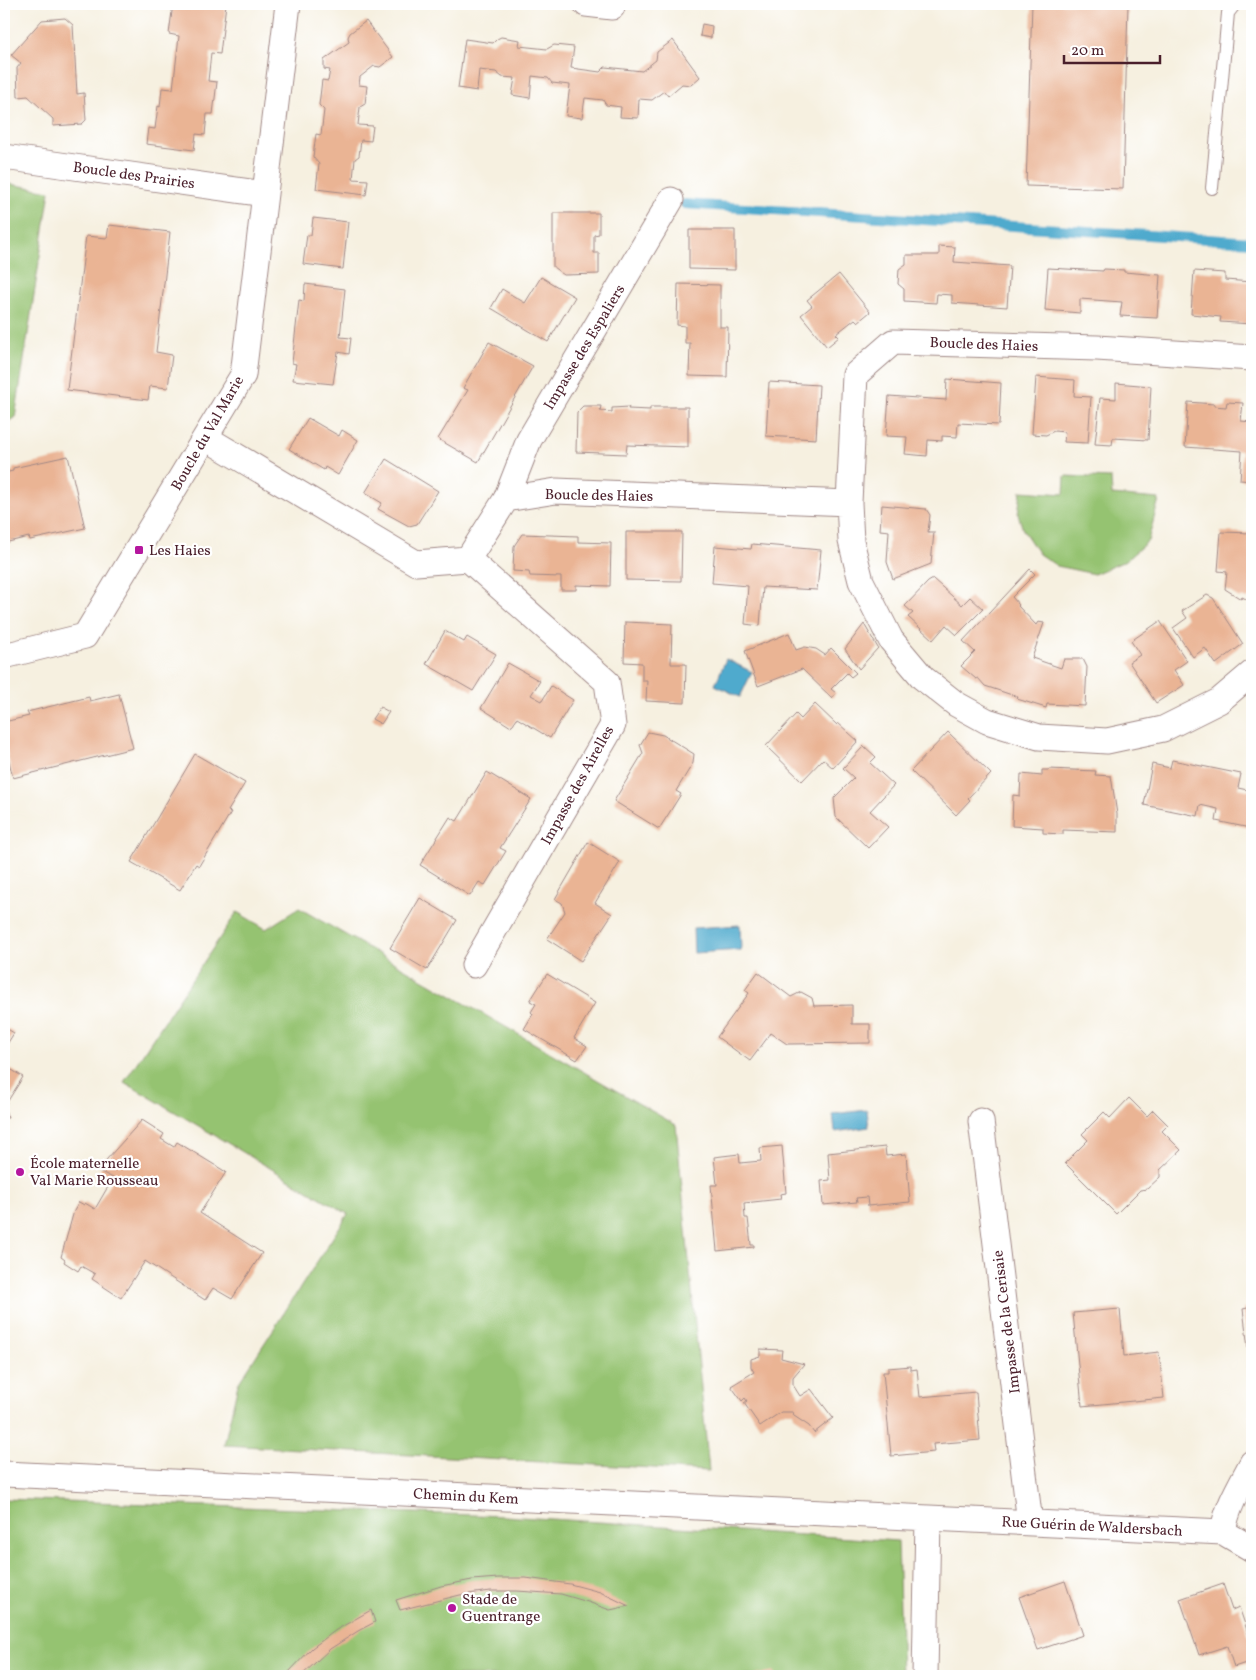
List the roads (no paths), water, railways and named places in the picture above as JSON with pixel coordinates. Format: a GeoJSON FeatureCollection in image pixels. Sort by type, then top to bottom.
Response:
{"type":"FeatureCollection","features":[{"type":"Feature","properties":{"kind":"street","name":"Boucle du Val Marie"},"geometry":{"type":"LineString","coordinates":[[4,656],[85,636],[243,375],[288,4]]}},
{"type":"Feature","properties":{"kind":"street"},"geometry":{"type":"LineString","coordinates":[[586,4],[612,7]]}},
{"type":"Feature","properties":{"kind":"street","name":"Boucle des Prairies"},"geometry":{"type":"LineString","coordinates":[[4,157],[265,194]]}},
{"type":"Feature","properties":{"kind":"street","name":"Impasse des Espaliers"},"geometry":{"type":"LineString","coordinates":[[506,500],[528,440],[671,200]]}},
{"type":"Feature","properties":{"kind":"street","name":"Boucle des Haies"},"geometry":{"type":"LineString","coordinates":[[1252,358],[1097,348],[893,342],[855,375],[849,503],[852,541],[861,581],[891,640],[924,678],[956,704],[987,721],[1039,738],[1107,741],[1163,729],[1219,701],[1252,673]]}},
{"type":"Feature","properties":{"kind":"street"},"geometry":{"type":"LineString","coordinates":[[206,438],[416,563],[468,559],[506,500]]}},
{"type":"Feature","properties":{"kind":"street","name":"Boucle des Haies"},"geometry":{"type":"LineString","coordinates":[[506,500],[556,491],[849,503]]}},
{"type":"Feature","properties":{"kind":"street","name":"Impasse des Airelles"},"geometry":{"type":"LineString","coordinates":[[468,559],[607,682],[613,725],[474,965]]}},
{"type":"Feature","properties":{"kind":"street","name":"Impasse de la Cerisaie"},"geometry":{"type":"LineString","coordinates":[[982,1121],[1030,1523]]}},
{"type":"Feature","properties":{"kind":"street"},"geometry":{"type":"LineString","coordinates":[[1223,1532],[1224,1522],[1238,1488],[1252,1463]]}},
{"type":"Feature","properties":{"kind":"street","name":"Chemin du Kem"},"geometry":{"type":"LineString","coordinates":[[4,1474],[928,1518]]}},
{"type":"Feature","properties":{"kind":"street"},"geometry":{"type":"LineString","coordinates":[[925,1676],[928,1518]]}},
{"type":"Feature","properties":{"kind":"street","name":"Rue Guérin de Waldersbach"},"geometry":{"type":"LineString","coordinates":[[928,1518],[1223,1532],[1252,1549]]}},
{"type":"Feature","properties":{"kind":"lane"},"geometry":{"type":"LineString","coordinates":[[1212,188],[1228,13],[1235,4]]}},
{"type":"Feature","properties":{"kind":"water"},"geometry":{"type":"Polygon","coordinates":[[[726,659],[752,672],[740,697],[715,685],[726,659]]]}},
{"type":"Feature","properties":{"kind":"water"},"geometry":{"type":"Polygon","coordinates":[[[740,925],[741,950],[694,953],[693,928],[740,925]]]}},
{"type":"Feature","properties":{"kind":"water"},"geometry":{"type":"Polygon","coordinates":[[[867,1110],[869,1127],[835,1132],[833,1114],[867,1110]]]}},
{"type":"Feature","properties":{"kind":"waterway"},"geometry":{"type":"LineString","coordinates":[[685,204],[1252,242]]}},
{"type":"Feature","properties":{"kind":"place","name":"Les Haies"},"geometry":{"type":"Point","coordinates":[139,550]}},
{"type":"Feature","properties":{"kind":"place","name":"École maternelle Val Marie Rousseau"},"geometry":{"type":"Point","coordinates":[20,1172]}},
{"type":"Feature","properties":{"kind":"place","name":"Stade de Guentrange"},"geometry":{"type":"Point","coordinates":[452,1608]}}]}
